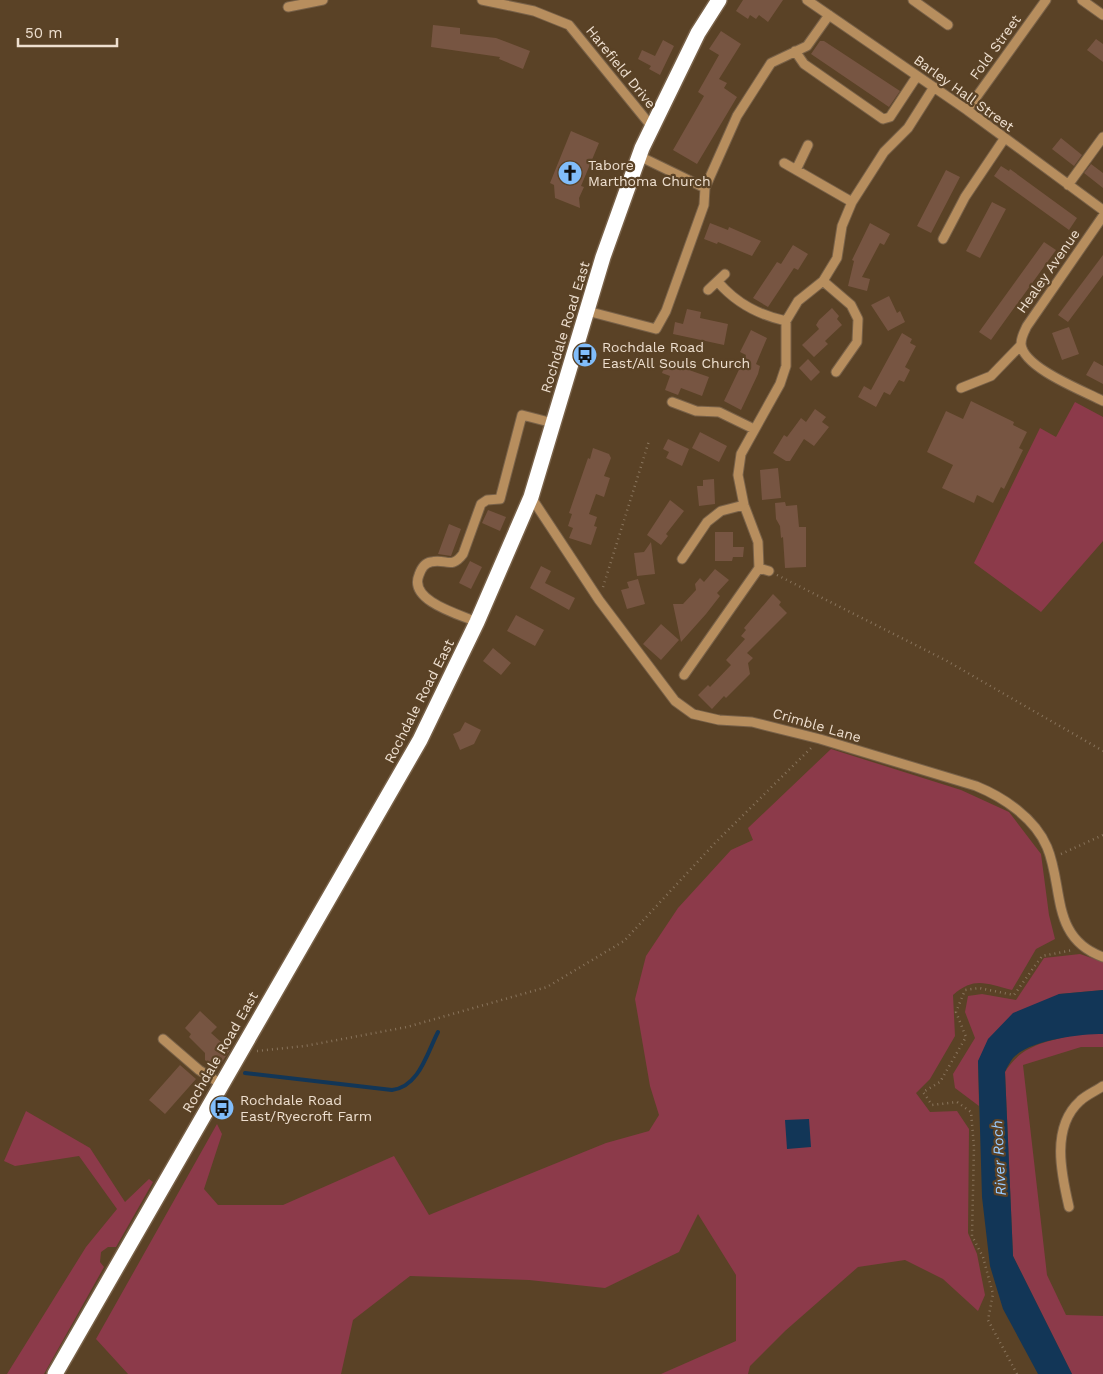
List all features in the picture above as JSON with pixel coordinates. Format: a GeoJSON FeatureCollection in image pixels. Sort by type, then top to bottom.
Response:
{"type":"FeatureCollection","features":[{"type":"Feature","properties":{"kind":"highway","name":"Rochdale Road East"},"geometry":{"type":"LineString","coordinates":[[55,1374],[420,740],[477,622],[531,497],[587,311],[639,156],[698,33],[719,0]]}},
{"type":"Feature","properties":{"kind":"street"},"geometry":{"type":"LineString","coordinates":[[288,7],[323,0]]}},
{"type":"Feature","properties":{"kind":"street","name":"Harefield Drive"},"geometry":{"type":"LineString","coordinates":[[482,0],[534,11],[570,25],[652,127]]}},
{"type":"Feature","properties":{"kind":"street"},"geometry":{"type":"LineString","coordinates":[[913,0],[948,25]]}},
{"type":"Feature","properties":{"kind":"street","name":"Fold Street"},"geometry":{"type":"LineString","coordinates":[[967,110],[1046,0]]}},
{"type":"Feature","properties":{"kind":"street"},"geometry":{"type":"LineString","coordinates":[[1082,0],[1103,15]]}},
{"type":"Feature","properties":{"kind":"street","name":"Barley Hall Street"},"geometry":{"type":"LineString","coordinates":[[810,1],[967,110],[1103,210]]}},
{"type":"Feature","properties":{"kind":"street"},"geometry":{"type":"LineString","coordinates":[[587,311],[656,329],[666,311],[704,205],[705,188],[737,116],[770,63],[807,46],[829,16]]}},
{"type":"Feature","properties":{"kind":"street"},"geometry":{"type":"LineString","coordinates":[[795,51],[804,64],[883,120],[890,117],[918,76]]}},
{"type":"Feature","properties":{"kind":"street"},"geometry":{"type":"LineString","coordinates":[[684,675],[759,568],[758,542],[744,505],[738,475],[741,454],[780,384],[786,366],[786,321],[798,301],[823,281],[837,258],[842,226],[852,202],[884,152],[908,128],[934,87]]}},
{"type":"Feature","properties":{"kind":"street"},"geometry":{"type":"LineString","coordinates":[[1068,185],[1103,137]]}},
{"type":"Feature","properties":{"kind":"street"},"geometry":{"type":"LineString","coordinates":[[943,239],[965,197],[1004,139]]}},
{"type":"Feature","properties":{"kind":"street"},"geometry":{"type":"LineString","coordinates":[[796,170],[808,145]]}},
{"type":"Feature","properties":{"kind":"street"},"geometry":{"type":"LineString","coordinates":[[639,156],[705,188]]}},
{"type":"Feature","properties":{"kind":"street"},"geometry":{"type":"LineString","coordinates":[[784,162],[852,202]]}},
{"type":"Feature","properties":{"kind":"street","name":"Healey Avenue"},"geometry":{"type":"LineString","coordinates":[[1021,345],[1022,336],[1027,326],[1103,216]]}},
{"type":"Feature","properties":{"kind":"street"},"geometry":{"type":"LineString","coordinates":[[708,290],[725,274]]}},
{"type":"Feature","properties":{"kind":"street"},"geometry":{"type":"LineString","coordinates":[[823,281],[851,304],[858,320],[857,342],[836,372]]}},
{"type":"Feature","properties":{"kind":"street"},"geometry":{"type":"LineString","coordinates":[[718,282],[744,306],[766,317],[786,321]]}},
{"type":"Feature","properties":{"kind":"street"},"geometry":{"type":"LineString","coordinates":[[961,388],[991,376],[1021,345],[1026,356],[1043,370],[1103,401]]}},
{"type":"Feature","properties":{"kind":"street"},"geometry":{"type":"LineString","coordinates":[[672,402],[696,411],[720,412],[754,429]]}},
{"type":"Feature","properties":{"kind":"street"},"geometry":{"type":"LineString","coordinates":[[477,622],[428,601],[420,589],[417,578],[424,565],[432,561],[452,563],[458,561],[463,554],[481,504],[487,500],[500,499],[522,415],[553,423]]}},
{"type":"Feature","properties":{"kind":"street","name":"Crimble Lane"},"geometry":{"type":"LineString","coordinates":[[531,497],[599,600],[675,701],[693,714],[719,720],[752,722],[820,739],[976,786],[995,794],[1016,810],[1032,826],[1046,845],[1051,859],[1059,907],[1065,922],[1084,948],[1103,957]]}},
{"type":"Feature","properties":{"kind":"street"},"geometry":{"type":"LineString","coordinates":[[682,559],[707,522],[720,511],[744,505]]}},
{"type":"Feature","properties":{"kind":"street"},"geometry":{"type":"LineString","coordinates":[[759,568],[769,571]]}},
{"type":"Feature","properties":{"kind":"street"},"geometry":{"type":"LineString","coordinates":[[163,1039],[199,1070],[222,1084]]}},
{"type":"Feature","properties":{"kind":"street"},"geometry":{"type":"LineString","coordinates":[[1069,1207],[1062,1175],[1061,1143],[1067,1117],[1080,1100],[1103,1086]]}},
{"type":"Feature","properties":{"kind":"path"},"geometry":{"type":"LineString","coordinates":[[599,600],[649,441]]}},
{"type":"Feature","properties":{"kind":"path"},"geometry":{"type":"LineString","coordinates":[[769,571],[947,661],[1103,751]]}},
{"type":"Feature","properties":{"kind":"path"},"geometry":{"type":"LineString","coordinates":[[238,1054],[305,1046],[408,1027],[547,987],[624,941],[715,843],[820,739]]}},
{"type":"Feature","properties":{"kind":"path"},"geometry":{"type":"LineString","coordinates":[[1051,859],[1103,835]]}},
{"type":"Feature","properties":{"kind":"path"},"geometry":{"type":"LineString","coordinates":[[1017,1374],[988,1320],[992,1294],[983,1257],[972,1236],[974,1147],[971,1112],[957,1102],[932,1105],[923,1092],[940,1082],[966,1037],[956,1012],[965,990],[979,988],[1014,995],[1042,956],[1084,948]]}},
{"type":"Feature","properties":{"kind":"shaded area"},"geometry":{"type":"Polygon","coordinates":[[[1075,402],[1103,417],[1103,541],[1041,612],[974,563],[1040,428],[1056,437],[1075,402]]]}},
{"type":"Feature","properties":{"kind":"shaded area"},"geometry":{"type":"Polygon","coordinates":[[[831,749],[961,790],[1009,812],[1041,854],[1049,915],[1055,939],[1036,949],[1012,990],[988,984],[974,983],[953,995],[955,1036],[930,1079],[916,1093],[930,1112],[957,1111],[969,1129],[968,1233],[977,1254],[985,1295],[978,1311],[943,1279],[905,1260],[858,1267],[785,1331],[750,1366],[748,1374],[661,1374],[736,1341],[736,1275],[698,1214],[679,1252],[605,1288],[529,1280],[410,1276],[353,1320],[341,1374],[128,1374],[96,1339],[217,1124],[222,1134],[204,1189],[218,1205],[283,1205],[394,1156],[429,1215],[606,1143],[649,1131],[659,1115],[650,1086],[635,999],[646,956],[678,908],[731,850],[753,840],[748,828],[831,749]]]}},
{"type":"Feature","properties":{"kind":"shaded area"},"geometry":{"type":"Polygon","coordinates":[[[1080,954],[1103,962],[1103,990],[1059,994],[978,1061],[979,1106],[955,1088],[953,1074],[975,1038],[965,1012],[968,996],[982,994],[1016,1000],[1044,958],[1080,954]]]}},
{"type":"Feature","properties":{"kind":"shaded area"},"geometry":{"type":"Polygon","coordinates":[[[1077,1034],[1103,1034],[1103,1047],[1081,1047],[1023,1065],[1047,1275],[1066,1315],[1103,1316],[1103,1374],[1072,1374],[1013,1256],[1005,1072],[1019,1055],[1027,1050],[1046,1042],[1077,1034]]]}},
{"type":"Feature","properties":{"kind":"shaded area"},"geometry":{"type":"Polygon","coordinates":[[[26,1111],[90,1148],[125,1202],[149,1179],[153,1182],[116,1247],[108,1247],[101,1252],[100,1262],[104,1267],[44,1374],[7,1374],[86,1247],[117,1209],[79,1156],[15,1166],[4,1161],[26,1111]]]}},
{"type":"Feature","properties":{"kind":"water","name":"River Roch"},"geometry":{"type":"Polygon","coordinates":[[[1103,990],[1103,1034],[1081,1035],[1043,1042],[1021,1052],[1013,1058],[1005,1072],[1013,1256],[1072,1374],[1038,1374],[1003,1309],[990,1266],[982,1197],[978,1061],[988,1039],[1013,1013],[1059,994],[1103,990]]]}},
{"type":"Feature","properties":{"kind":"water"},"geometry":{"type":"Polygon","coordinates":[[[809,1119],[811,1147],[787,1149],[785,1120],[809,1119]]]}},
{"type":"Feature","properties":{"kind":"building"},"geometry":{"type":"Polygon","coordinates":[[[743,0],[783,0],[768,22],[759,15],[756,19],[750,15],[748,19],[736,11],[743,0]]]}},
{"type":"Feature","properties":{"kind":"building"},"geometry":{"type":"Polygon","coordinates":[[[433,25],[460,28],[460,34],[496,38],[530,51],[523,69],[499,59],[500,57],[431,47],[433,25]]]}},
{"type":"Feature","properties":{"kind":"building"},"geometry":{"type":"Polygon","coordinates":[[[721,31],[741,44],[719,79],[727,83],[724,88],[737,97],[697,164],[673,150],[704,96],[698,92],[719,55],[709,49],[721,31]]]}},
{"type":"Feature","properties":{"kind":"building"},"geometry":{"type":"Polygon","coordinates":[[[1096,39],[1103,44],[1103,62],[1087,50],[1096,39]]]}},
{"type":"Feature","properties":{"kind":"building"},"geometry":{"type":"Polygon","coordinates":[[[663,40],[674,46],[660,75],[649,69],[651,66],[638,59],[642,50],[655,56],[663,40]]]}},
{"type":"Feature","properties":{"kind":"building"},"geometry":{"type":"Polygon","coordinates":[[[820,41],[824,41],[900,91],[889,107],[811,54],[820,41]]]}},
{"type":"Feature","properties":{"kind":"building","name":"Tabore Marthoma Church"},"geometry":{"type":"Polygon","coordinates":[[[571,131],[599,143],[581,186],[584,187],[579,198],[580,208],[555,198],[554,185],[550,183],[571,131]]]}},
{"type":"Feature","properties":{"kind":"building"},"geometry":{"type":"Polygon","coordinates":[[[1061,138],[1082,155],[1074,166],[1052,149],[1061,138]]]}},
{"type":"Feature","properties":{"kind":"building"},"geometry":{"type":"Polygon","coordinates":[[[1091,164],[1103,173],[1103,188],[1084,173],[1091,164]]]}},
{"type":"Feature","properties":{"kind":"building"},"geometry":{"type":"Polygon","coordinates":[[[1001,166],[1009,171],[1010,169],[1077,218],[1069,230],[994,176],[1001,166]]]}},
{"type":"Feature","properties":{"kind":"building"},"geometry":{"type":"Polygon","coordinates":[[[946,170],[960,177],[931,233],[917,226],[946,170]]]}},
{"type":"Feature","properties":{"kind":"building"},"geometry":{"type":"Polygon","coordinates":[[[992,202],[1006,209],[980,258],[966,251],[992,202]]]}},
{"type":"Feature","properties":{"kind":"building"},"geometry":{"type":"Polygon","coordinates":[[[710,223],[728,230],[729,227],[761,241],[752,256],[718,242],[717,244],[704,239],[710,223]]]}},
{"type":"Feature","properties":{"kind":"building"},"geometry":{"type":"Polygon","coordinates":[[[870,223],[890,234],[884,245],[880,243],[862,277],[870,279],[867,291],[848,286],[854,261],[852,260],[870,223]]]}},
{"type":"Feature","properties":{"kind":"building"},"geometry":{"type":"Polygon","coordinates":[[[1044,242],[1056,250],[991,340],[979,332],[1044,242]]]}},
{"type":"Feature","properties":{"kind":"building"},"geometry":{"type":"Polygon","coordinates":[[[793,245],[808,254],[798,270],[794,268],[768,307],[753,298],[777,262],[781,264],[793,245]]]}},
{"type":"Feature","properties":{"kind":"building"},"geometry":{"type":"Polygon","coordinates":[[[1103,255],[1103,275],[1068,322],[1058,315],[1103,255]]]}},
{"type":"Feature","properties":{"kind":"building"},"geometry":{"type":"Polygon","coordinates":[[[889,296],[897,313],[900,311],[905,322],[888,331],[871,305],[889,296]]]}},
{"type":"Feature","properties":{"kind":"building"},"geometry":{"type":"Polygon","coordinates":[[[832,308],[839,316],[837,319],[842,325],[825,341],[828,344],[814,357],[802,345],[819,329],[816,325],[819,320],[832,308]]]}},
{"type":"Feature","properties":{"kind":"building"},"geometry":{"type":"Polygon","coordinates":[[[687,309],[701,312],[700,318],[728,324],[724,345],[673,334],[675,322],[683,324],[687,309]]]}},
{"type":"Feature","properties":{"kind":"building"},"geometry":{"type":"Polygon","coordinates":[[[1069,327],[1079,354],[1062,360],[1052,333],[1069,327]]]}},
{"type":"Feature","properties":{"kind":"building"},"geometry":{"type":"Polygon","coordinates":[[[751,330],[767,338],[756,364],[760,366],[758,374],[741,410],[724,401],[746,355],[740,352],[751,330]]]}},
{"type":"Feature","properties":{"kind":"building"},"geometry":{"type":"Polygon","coordinates":[[[902,333],[912,339],[910,343],[916,346],[905,367],[910,370],[904,382],[899,380],[890,395],[884,392],[876,407],[858,397],[864,386],[871,390],[902,333]]]}},
{"type":"Feature","properties":{"kind":"building"},"geometry":{"type":"Polygon","coordinates":[[[808,359],[820,372],[811,381],[799,368],[808,359]]]}},
{"type":"Feature","properties":{"kind":"building"},"geometry":{"type":"Polygon","coordinates":[[[1094,361],[1103,366],[1103,384],[1086,375],[1094,361]]]}},
{"type":"Feature","properties":{"kind":"building"},"geometry":{"type":"Polygon","coordinates":[[[666,362],[709,377],[702,396],[681,388],[678,395],[665,390],[670,376],[662,373],[666,362]]]}},
{"type":"Feature","properties":{"kind":"building"},"geometry":{"type":"Polygon","coordinates":[[[971,401],[1014,422],[1013,425],[1027,432],[1019,448],[1023,450],[1004,489],[1001,487],[993,503],[977,495],[974,503],[942,488],[953,465],[927,452],[946,411],[963,419],[971,401]]]}},
{"type":"Feature","properties":{"kind":"building"},"geometry":{"type":"Polygon","coordinates":[[[815,409],[826,417],[822,422],[829,427],[814,446],[804,439],[790,461],[786,461],[773,453],[784,435],[787,437],[801,418],[806,422],[815,409]]]}},
{"type":"Feature","properties":{"kind":"building"},"geometry":{"type":"Polygon","coordinates":[[[700,432],[727,446],[719,462],[692,448],[700,432]]]}},
{"type":"Feature","properties":{"kind":"building"},"geometry":{"type":"Polygon","coordinates":[[[668,439],[689,449],[682,466],[666,458],[669,452],[663,449],[668,439]]]}},
{"type":"Feature","properties":{"kind":"building"},"geometry":{"type":"Polygon","coordinates":[[[593,448],[609,454],[611,458],[604,476],[610,478],[604,497],[596,494],[589,514],[597,517],[594,526],[597,527],[591,545],[569,538],[573,528],[568,526],[572,514],[569,513],[593,448]]]}},
{"type":"Feature","properties":{"kind":"building"},"geometry":{"type":"Polygon","coordinates":[[[778,468],[781,498],[762,500],[760,470],[778,468]]]}},
{"type":"Feature","properties":{"kind":"building"},"geometry":{"type":"Polygon","coordinates":[[[714,479],[715,504],[699,506],[697,486],[703,486],[703,480],[714,479]]]}},
{"type":"Feature","properties":{"kind":"building"},"geometry":{"type":"Polygon","coordinates":[[[670,500],[684,511],[666,534],[668,536],[661,545],[647,535],[670,500]]]}},
{"type":"Feature","properties":{"kind":"building"},"geometry":{"type":"Polygon","coordinates":[[[785,502],[786,506],[797,505],[799,527],[806,527],[806,567],[785,568],[783,537],[781,538],[780,526],[776,519],[775,503],[785,502]]]}},
{"type":"Feature","properties":{"kind":"building"},"geometry":{"type":"Polygon","coordinates":[[[488,510],[506,517],[500,531],[482,523],[488,510]]]}},
{"type":"Feature","properties":{"kind":"building"},"geometry":{"type":"Polygon","coordinates":[[[449,524],[461,529],[451,556],[438,554],[449,524]]]}},
{"type":"Feature","properties":{"kind":"building"},"geometry":{"type":"Polygon","coordinates":[[[715,532],[733,532],[733,547],[744,547],[743,557],[733,557],[732,561],[715,561],[715,532]]]}},
{"type":"Feature","properties":{"kind":"building"},"geometry":{"type":"Polygon","coordinates":[[[651,542],[655,574],[637,576],[634,553],[644,552],[651,542]]]}},
{"type":"Feature","properties":{"kind":"building"},"geometry":{"type":"Polygon","coordinates":[[[470,561],[482,567],[471,589],[459,583],[470,561]]]}},
{"type":"Feature","properties":{"kind":"building"},"geometry":{"type":"Polygon","coordinates":[[[541,566],[551,571],[545,583],[575,598],[569,610],[530,588],[541,566]]]}},
{"type":"Feature","properties":{"kind":"building"},"geometry":{"type":"Polygon","coordinates":[[[715,569],[729,580],[717,593],[720,596],[681,642],[673,604],[683,604],[696,590],[695,584],[700,578],[704,582],[715,569]]]}},
{"type":"Feature","properties":{"kind":"building"},"geometry":{"type":"Polygon","coordinates":[[[638,579],[645,604],[627,609],[621,590],[629,588],[627,582],[638,579]]]}},
{"type":"Feature","properties":{"kind":"building"},"geometry":{"type":"Polygon","coordinates":[[[773,594],[781,602],[779,605],[787,613],[747,653],[753,658],[748,663],[750,674],[712,709],[698,695],[708,685],[710,687],[731,665],[726,660],[745,639],[741,636],[746,630],[744,628],[773,594]]]}},
{"type":"Feature","properties":{"kind":"building"},"geometry":{"type":"Polygon","coordinates":[[[516,615],[544,630],[535,646],[507,631],[516,615]]]}},
{"type":"Feature","properties":{"kind":"building"},"geometry":{"type":"Polygon","coordinates":[[[661,624],[679,640],[661,660],[643,644],[661,624]]]}},
{"type":"Feature","properties":{"kind":"building"},"geometry":{"type":"Polygon","coordinates":[[[493,648],[511,663],[501,675],[483,661],[493,648]]]}},
{"type":"Feature","properties":{"kind":"building"},"geometry":{"type":"Polygon","coordinates":[[[465,722],[481,730],[474,744],[460,750],[453,734],[460,731],[465,722]]]}},
{"type":"Feature","properties":{"kind":"building"},"geometry":{"type":"Polygon","coordinates":[[[200,1011],[217,1027],[211,1033],[230,1050],[218,1068],[214,1068],[205,1060],[205,1053],[189,1037],[191,1034],[185,1028],[200,1011]]]}},
{"type":"Feature","properties":{"kind":"building"},"geometry":{"type":"Polygon","coordinates":[[[180,1065],[196,1079],[165,1114],[149,1100],[180,1065]]]}},
{"type":"Feature","properties":{"kind":"waterway"},"geometry":{"type":"LineString","coordinates":[[245,1073],[392,1090],[401,1088],[416,1076],[438,1032]]}},
{"type":"Feature","properties":{"kind":"place","name":"Tabore Marthoma Church"},"geometry":{"type":"Point","coordinates":[570,173]}},
{"type":"Feature","properties":{"kind":"place","name":"Rochdale Road East/All Souls Church"},"geometry":{"type":"Point","coordinates":[585,355]}},
{"type":"Feature","properties":{"kind":"place","name":"Rochdale Road East/Ryecroft Farm"},"geometry":{"type":"Point","coordinates":[222,1108]}}]}
